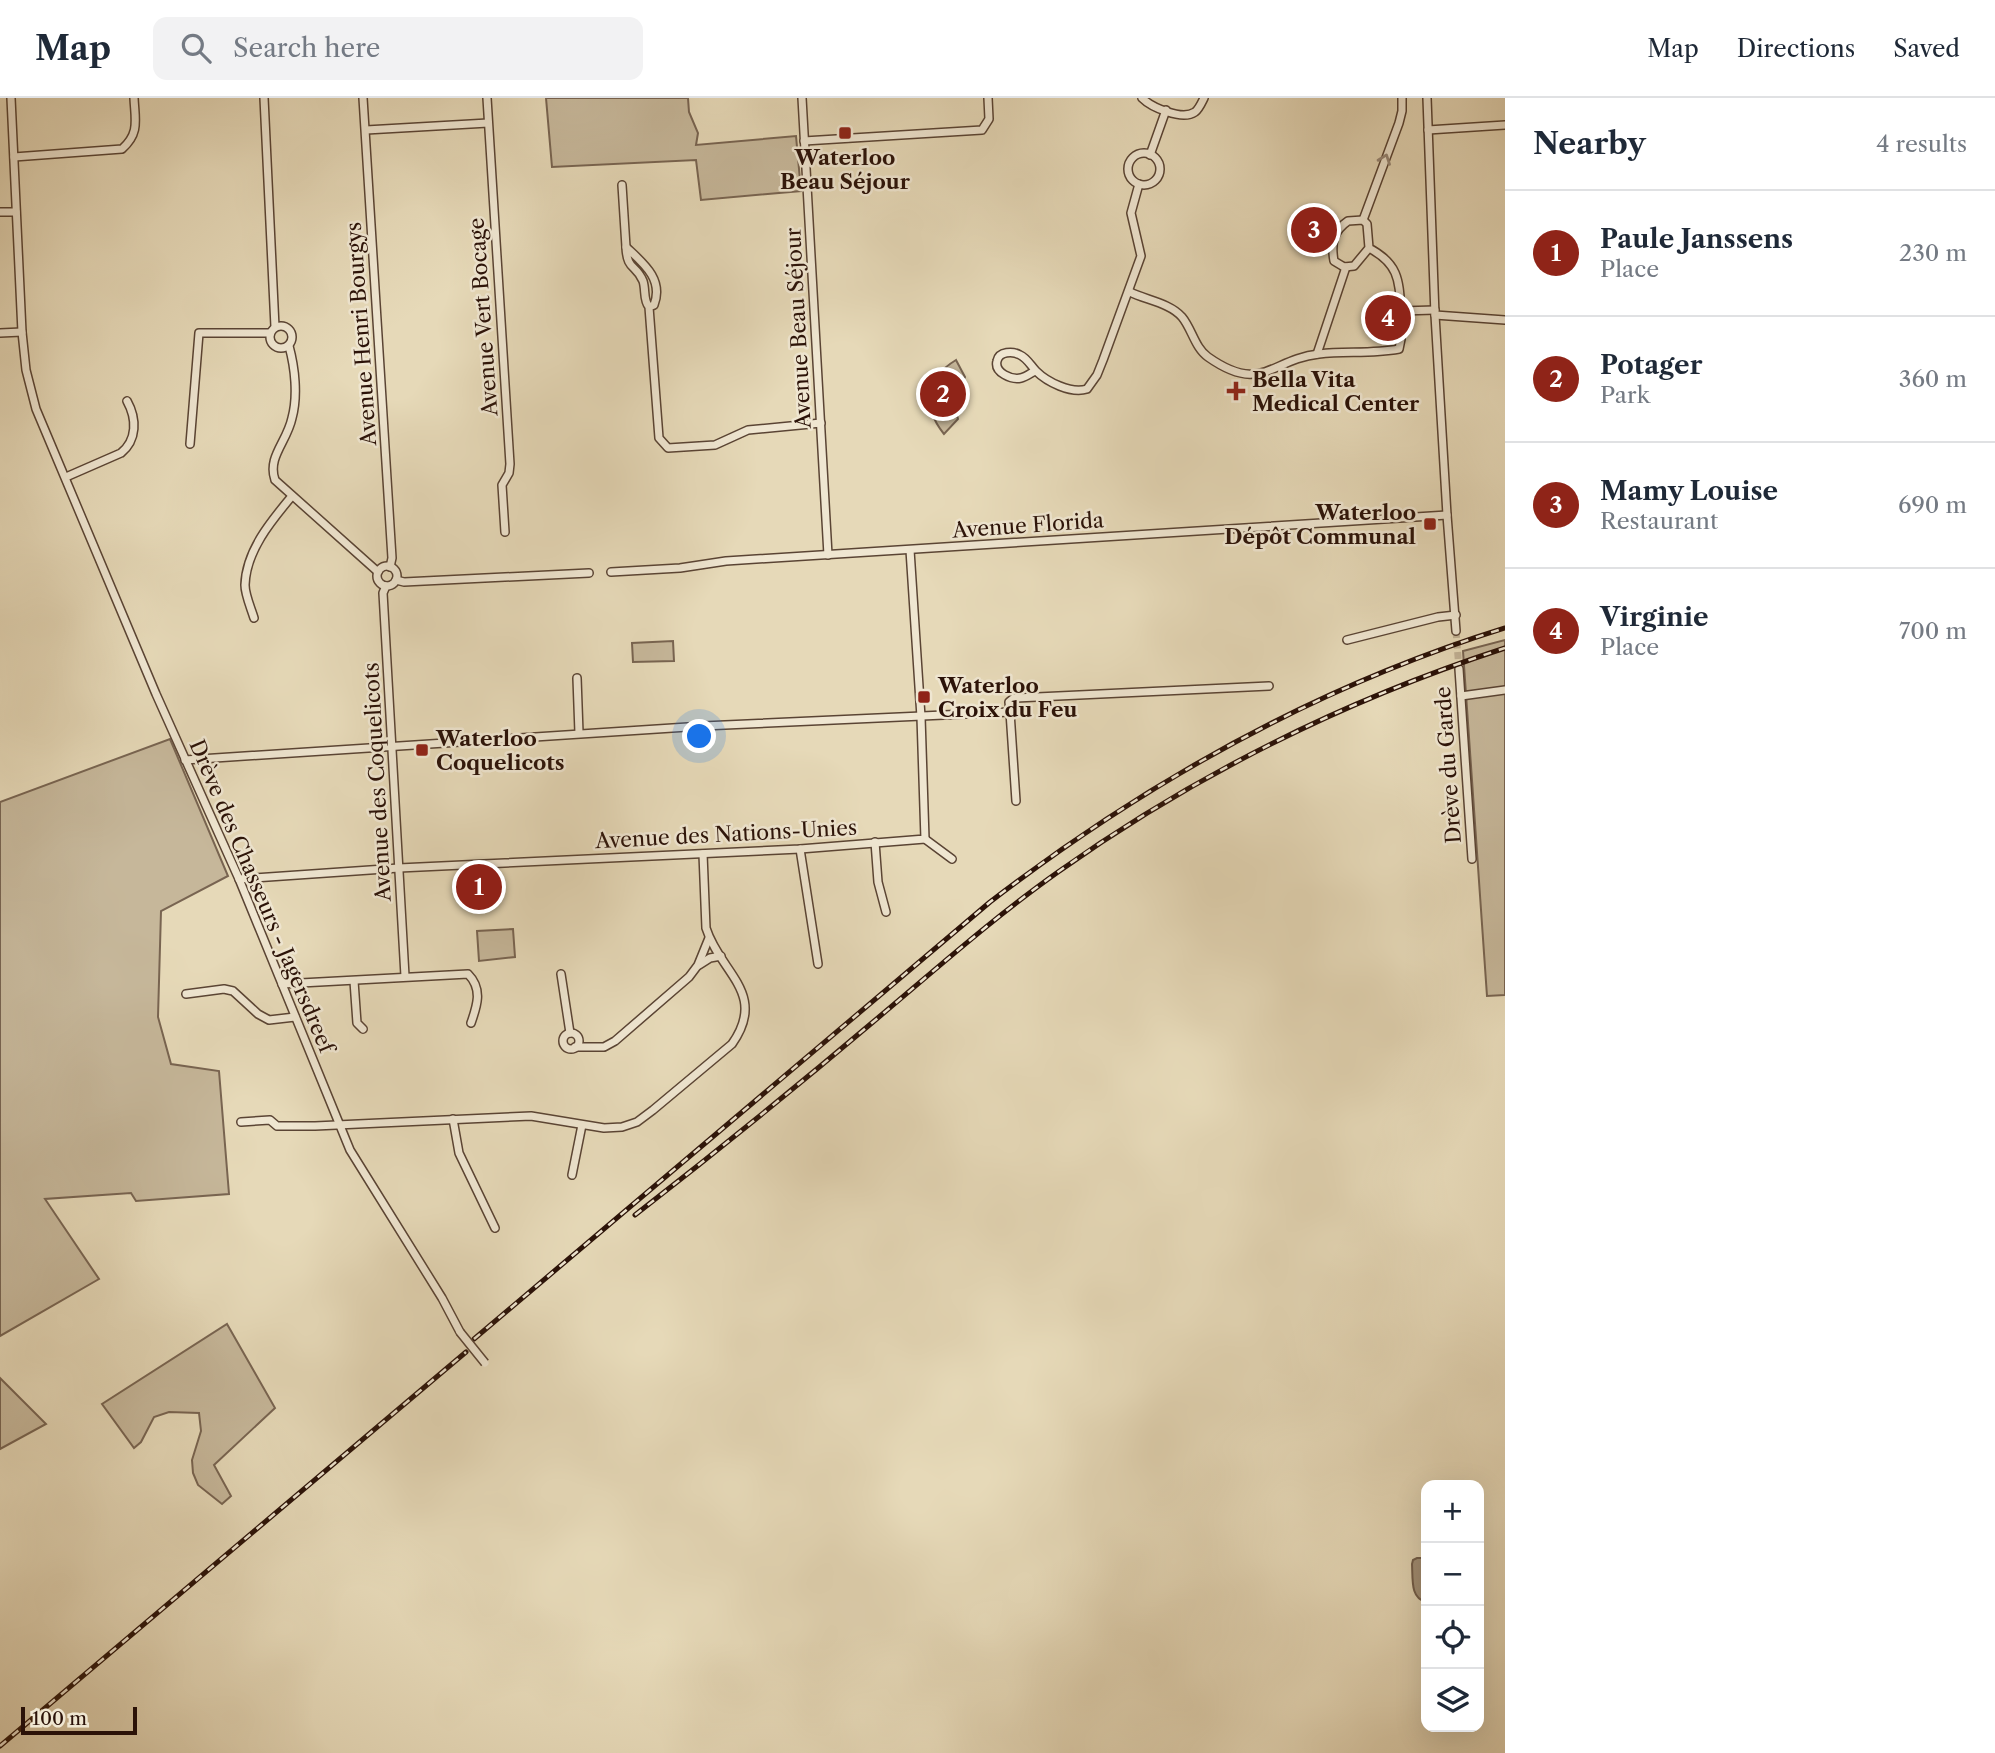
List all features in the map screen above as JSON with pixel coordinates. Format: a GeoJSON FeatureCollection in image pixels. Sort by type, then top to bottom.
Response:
{"type":"FeatureCollection","features":[{"type":"Feature","properties":{"kind":"street","name":"Drève des Chasseurs - Jagersdreef"},"geometry":{"type":"LineString","coordinates":[[12,98],[22,332],[30,386],[42,424],[185,760],[239,879],[349,1150],[442,1298],[460,1332],[485,1363]]}},
{"type":"Feature","properties":{"kind":"street"},"geometry":{"type":"LineString","coordinates":[[14,157],[122,149],[131,141],[136,129],[134,98]]}},
{"type":"Feature","properties":{"kind":"street"},"geometry":{"type":"LineString","coordinates":[[264,98],[273,345],[282,349],[289,346]]}},
{"type":"Feature","properties":{"kind":"street","name":"Avenue Henri Bourgys"},"geometry":{"type":"LineString","coordinates":[[363,98],[392,558],[390,567]]}},
{"type":"Feature","properties":{"kind":"street","name":"Avenue Vert Bocage"},"geometry":{"type":"LineString","coordinates":[[487,98],[510,464],[509,473],[502,485],[505,532]]}},
{"type":"Feature","properties":{"kind":"street","name":"Avenue Beau Séjour"},"geometry":{"type":"LineString","coordinates":[[802,98],[828,555]]}},
{"type":"Feature","properties":{"kind":"street"},"geometry":{"type":"LineString","coordinates":[[804,141],[982,130],[989,119],[988,98]]}},
{"type":"Feature","properties":{"kind":"street"},"geometry":{"type":"LineString","coordinates":[[1142,98],[1166,110],[1187,115],[1195,112],[1204,98]]}},
{"type":"Feature","properties":{"kind":"street"},"geometry":{"type":"LineString","coordinates":[[1363,220],[1399,123],[1402,98]]}},
{"type":"Feature","properties":{"kind":"street"},"geometry":{"type":"LineString","coordinates":[[1427,98],[1435,313],[1457,631]]}},
{"type":"Feature","properties":{"kind":"street"},"geometry":{"type":"LineString","coordinates":[[1150,155],[1166,110]]}},
{"type":"Feature","properties":{"kind":"street"},"geometry":{"type":"LineString","coordinates":[[366,130],[488,122]]}},
{"type":"Feature","properties":{"kind":"street"},"geometry":{"type":"LineString","coordinates":[[1428,130],[1505,125]]}},
{"type":"Feature","properties":{"kind":"street"},"geometry":{"type":"LineString","coordinates":[[1139,154],[1150,155],[1157,160],[1159,175],[1147,185],[1139,184],[1130,176],[1129,163],[1139,154]]}},
{"type":"Feature","properties":{"kind":"street"},"geometry":{"type":"LineString","coordinates":[[1035,371],[1016,379],[1002,374],[997,367],[997,361],[1000,355],[1020,355],[1035,371],[1051,382],[1076,390],[1087,389],[1097,375],[1130,292],[1141,256],[1132,209],[1139,184]]}},
{"type":"Feature","properties":{"kind":"street"},"geometry":{"type":"LineString","coordinates":[[622,185],[628,263],[642,280],[645,301],[649,307],[659,438],[662,444],[668,448],[715,445],[748,430],[821,423]]}},
{"type":"Feature","properties":{"kind":"street"},"geometry":{"type":"LineString","coordinates":[[0,212],[16,212]]}},
{"type":"Feature","properties":{"kind":"street"},"geometry":{"type":"LineString","coordinates":[[1355,219],[1363,220],[1367,224],[1370,233],[1369,248],[1354,266],[1346,267],[1334,261],[1333,243],[1337,231],[1342,224],[1355,219]]}},
{"type":"Feature","properties":{"kind":"street"},"geometry":{"type":"LineString","coordinates":[[626,247],[652,273],[656,299],[654,305],[649,307]]}},
{"type":"Feature","properties":{"kind":"street"},"geometry":{"type":"LineString","coordinates":[[1130,292],[1181,315],[1205,355],[1251,375],[1267,373],[1317,354],[1399,349],[1401,312],[1394,267],[1385,257],[1369,248]]}},
{"type":"Feature","properties":{"kind":"street"},"geometry":{"type":"LineString","coordinates":[[1317,354],[1346,267]]}},
{"type":"Feature","properties":{"kind":"street"},"geometry":{"type":"LineString","coordinates":[[642,280],[652,273]]}},
{"type":"Feature","properties":{"kind":"street"},"geometry":{"type":"LineString","coordinates":[[1401,312],[1505,320]]}},
{"type":"Feature","properties":{"kind":"street"},"geometry":{"type":"LineString","coordinates":[[190,443],[199,333],[273,330],[284,326],[293,334],[289,346],[295,396],[293,416],[286,438],[273,461],[275,480],[378,572],[379,581],[386,586],[396,580],[404,582],[589,573]]}},
{"type":"Feature","properties":{"kind":"street"},"geometry":{"type":"LineString","coordinates":[[0,333],[22,332]]}},
{"type":"Feature","properties":{"kind":"street"},"geometry":{"type":"LineString","coordinates":[[66,477],[121,453],[128,447],[132,440],[134,422],[133,410],[127,401]]}},
{"type":"Feature","properties":{"kind":"street"},"geometry":{"type":"LineString","coordinates":[[254,618],[245,586],[252,558],[270,523],[292,496]]}},
{"type":"Feature","properties":{"kind":"street","name":"Avenue Florida"},"geometry":{"type":"LineString","coordinates":[[611,572],[828,555],[1447,515]]}},
{"type":"Feature","properties":{"kind":"street"},"geometry":{"type":"LineString","coordinates":[[910,550],[921,717],[925,839],[952,859]]}},
{"type":"Feature","properties":{"kind":"street"},"geometry":{"type":"LineString","coordinates":[[378,572],[385,566],[390,567],[394,570],[396,580]]}},
{"type":"Feature","properties":{"kind":"street","name":"Avenue des Coquelicots"},"geometry":{"type":"LineString","coordinates":[[386,586],[383,593],[405,976]]}},
{"type":"Feature","properties":{"kind":"street"},"geometry":{"type":"LineString","coordinates":[[1347,640],[1456,615]]}},
{"type":"Feature","properties":{"kind":"street","name":"Drève du Garde"},"geometry":{"type":"LineString","coordinates":[[1459,669],[1472,859]]}},
{"type":"Feature","properties":{"kind":"street"},"geometry":{"type":"LineString","coordinates":[[577,678],[579,733]]}},
{"type":"Feature","properties":{"kind":"street"},"geometry":{"type":"LineString","coordinates":[[1016,801],[1009,702],[1014,698],[1269,686]]}},
{"type":"Feature","properties":{"kind":"street"},"geometry":{"type":"LineString","coordinates":[[1461,696],[1505,690]]}},
{"type":"Feature","properties":{"kind":"street"},"geometry":{"type":"LineString","coordinates":[[185,760],[579,733],[1010,712]]}},
{"type":"Feature","properties":{"kind":"street","name":"Avenue des Nations-Unies"},"geometry":{"type":"LineString","coordinates":[[239,879],[399,868],[800,849],[925,839]]}},
{"type":"Feature","properties":{"kind":"street"},"geometry":{"type":"LineString","coordinates":[[875,842],[878,882],[886,912]]}},
{"type":"Feature","properties":{"kind":"street"},"geometry":{"type":"LineString","coordinates":[[800,849],[818,964]]}},
{"type":"Feature","properties":{"kind":"street"},"geometry":{"type":"LineString","coordinates":[[241,1122],[270,1120],[278,1126],[340,1125],[531,1116],[604,1128],[622,1127],[637,1122],[732,1045],[740,1033],[746,1011],[738,983],[709,938],[706,928],[703,854]]}},
{"type":"Feature","properties":{"kind":"street"},"geometry":{"type":"LineString","coordinates":[[561,974],[570,1033],[578,1039],[575,1048],[604,1047],[615,1041],[690,977],[709,938]]}},
{"type":"Feature","properties":{"kind":"street"},"geometry":{"type":"LineString","coordinates":[[698,965],[710,958],[721,956]]}},
{"type":"Feature","properties":{"kind":"street"},"geometry":{"type":"LineString","coordinates":[[282,984],[468,974],[478,990],[478,1002],[471,1023]]}},
{"type":"Feature","properties":{"kind":"street"},"geometry":{"type":"LineString","coordinates":[[354,981],[357,1023],[363,1029]]}},
{"type":"Feature","properties":{"kind":"street"},"geometry":{"type":"LineString","coordinates":[[186,994],[224,989],[233,991],[258,1014],[269,1020],[295,1017]]}},
{"type":"Feature","properties":{"kind":"street"},"geometry":{"type":"LineString","coordinates":[[453,1119],[459,1153],[495,1228]]}},
{"type":"Feature","properties":{"kind":"street"},"geometry":{"type":"LineString","coordinates":[[572,1175],[582,1125]]}},
{"type":"Feature","properties":{"kind":"shaded area"},"geometry":{"type":"Polygon","coordinates":[[[546,98],[688,98],[689,112],[698,133],[696,145],[796,136],[801,191],[701,200],[696,160],[552,167],[546,98]]]}},
{"type":"Feature","properties":{"kind":"shaded area"},"geometry":{"type":"Polygon","coordinates":[[[956,360],[965,377],[953,401],[958,419],[944,434],[932,414],[931,394],[938,375],[956,360]]]}},
{"type":"Feature","properties":{"kind":"shaded area"},"geometry":{"type":"Polygon","coordinates":[[[1505,640],[1505,995],[1487,996],[1463,651],[1505,640]]]}},
{"type":"Feature","properties":{"kind":"shaded area"},"geometry":{"type":"Polygon","coordinates":[[[673,641],[674,661],[633,662],[632,643],[673,641]]]}},
{"type":"Feature","properties":{"kind":"shaded area"},"geometry":{"type":"Polygon","coordinates":[[[170,739],[228,876],[161,911],[158,1017],[171,1064],[219,1071],[229,1194],[136,1201],[131,1193],[45,1199],[99,1279],[0,1336],[0,802],[170,739]]]}},
{"type":"Feature","properties":{"kind":"shaded area"},"geometry":{"type":"Polygon","coordinates":[[[513,929],[515,957],[479,961],[477,931],[513,929]]]}},
{"type":"Feature","properties":{"kind":"shaded area"},"geometry":{"type":"Polygon","coordinates":[[[227,1324],[275,1408],[214,1465],[231,1496],[222,1504],[198,1485],[193,1473],[192,1460],[201,1431],[199,1413],[169,1412],[154,1417],[141,1442],[134,1448],[102,1404],[227,1324]]]}},
{"type":"Feature","properties":{"kind":"shaded area"},"geometry":{"type":"Polygon","coordinates":[[[0,1378],[46,1424],[0,1449],[0,1378]]]}},
{"type":"Feature","properties":{"kind":"shaded area"},"geometry":{"type":"Polygon","coordinates":[[[1421,1558],[1421,1600],[1413,1587],[1413,1560],[1421,1558]]]}},
{"type":"Feature","properties":{"kind":"tunnel"},"geometry":{"type":"LineString","coordinates":[[1456,631],[1459,669]]}},
{"type":"Feature","properties":{"kind":"railway"},"geometry":{"type":"LineString","coordinates":[[474,1339],[990,902],[1049,858],[1172,778],[1301,709],[1367,679],[1505,628]]}},
{"type":"Feature","properties":{"kind":"railway"},"geometry":{"type":"LineString","coordinates":[[635,1215],[785,1095],[1010,908],[1110,837],[1217,772],[1329,716],[1387,691],[1505,648]]}},
{"type":"Feature","properties":{"kind":"railway"},"geometry":{"type":"LineString","coordinates":[[0,1746],[466,1352]]}},
{"type":"Feature","properties":{"kind":"place","name":"Waterloo Beau Séjour"},"geometry":{"type":"Point","coordinates":[845,133]}},
{"type":"Feature","properties":{"kind":"place","name":"Mamy Louise"},"geometry":{"type":"Point","coordinates":[1314,230]}},
{"type":"Feature","properties":{"kind":"place","name":"Virginie"},"geometry":{"type":"Point","coordinates":[1388,318]}},
{"type":"Feature","properties":{"kind":"place","name":"Bella Vita Medical Center"},"geometry":{"type":"Point","coordinates":[1236,391]}},
{"type":"Feature","properties":{"kind":"place","name":"Potager"},"geometry":{"type":"Point","coordinates":[943,394]}},
{"type":"Feature","properties":{"kind":"place","name":"Waterloo Dépôt Communal"},"geometry":{"type":"Point","coordinates":[1430,524]}},
{"type":"Feature","properties":{"kind":"place","name":"Waterloo Croix du Feu"},"geometry":{"type":"Point","coordinates":[924,697]}},
{"type":"Feature","properties":{"kind":"place","name":"Waterloo Coquelicots"},"geometry":{"type":"Point","coordinates":[422,750]}},
{"type":"Feature","properties":{"kind":"place","name":"Paule Janssens"},"geometry":{"type":"Point","coordinates":[479,887]}}]}
